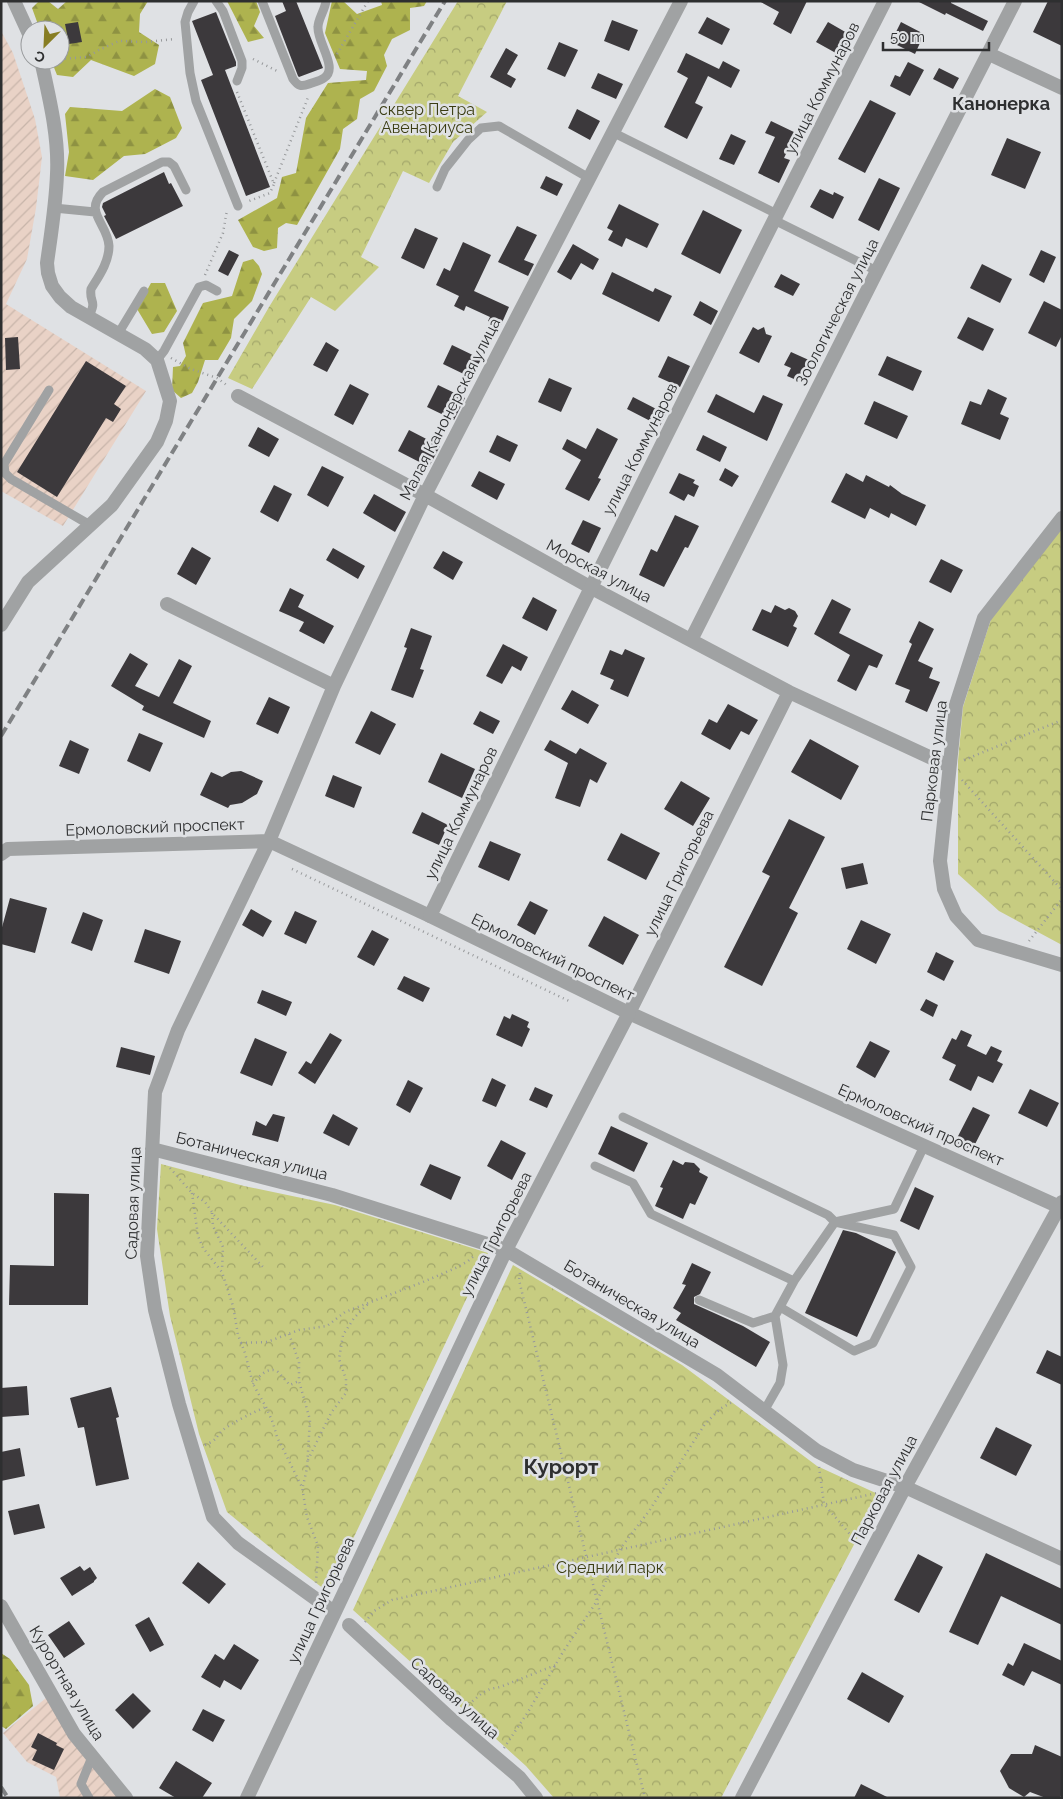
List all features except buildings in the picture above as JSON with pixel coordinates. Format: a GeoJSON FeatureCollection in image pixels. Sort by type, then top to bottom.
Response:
{"type":"FeatureCollection","features":[{"type":"Feature","properties":{"kind":"street"},"geometry":{"type":"LineString","coordinates":[[14,1],[23,20]]}},
{"type":"Feature","properties":{"kind":"street","name":"Малая Канонерская улица"},"geometry":{"type":"LineString","coordinates":[[269,842],[334,686],[426,495],[681,1]]}},
{"type":"Feature","properties":{"kind":"street","name":"улица Коммунаров"},"geometry":{"type":"LineString","coordinates":[[430,916],[590,587],[775,217],[886,1]]}},
{"type":"Feature","properties":{"kind":"street","name":"Зоологическая улица"},"geometry":{"type":"LineString","coordinates":[[691,640],[1015,1]]}},
{"type":"Feature","properties":{"kind":"street"},"geometry":{"type":"LineString","coordinates":[[989,54],[1062,88]]}},
{"type":"Feature","properties":{"kind":"street"},"geometry":{"type":"LineString","coordinates":[[1,625],[28,582],[112,505],[157,442],[166,420],[170,401],[157,360],[145,349],[71,307],[52,286],[47,263],[58,173],[54,123],[43,70]]}},
{"type":"Feature","properties":{"kind":"street","name":"Морская улица"},"geometry":{"type":"LineString","coordinates":[[238,396],[426,495],[590,587],[789,692],[949,766]]}},
{"type":"Feature","properties":{"kind":"street","name":"Парковая улица"},"geometry":{"type":"LineString","coordinates":[[1062,518],[984,618],[956,705],[940,861],[944,889],[956,916],[978,940],[1062,965]]}},
{"type":"Feature","properties":{"kind":"street"},"geometry":{"type":"LineString","coordinates":[[167,604],[334,686]]}},
{"type":"Feature","properties":{"kind":"street","name":"улица Григорьева"},"geometry":{"type":"LineString","coordinates":[[247,1798],[506,1250],[629,1013],[789,692]]}},
{"type":"Feature","properties":{"kind":"street","name":"Ермоловский проспект"},"geometry":{"type":"LineString","coordinates":[[5,851],[269,842],[430,916],[629,1013],[924,1146],[1061,1205]]}},
{"type":"Feature","properties":{"kind":"street","name":"Садовая улица"},"geometry":{"type":"LineString","coordinates":[[269,842],[178,1030],[155,1092],[147,1256],[155,1310],[179,1404],[213,1517],[238,1542],[334,1612]]}},
{"type":"Feature","properties":{"kind":"street","name":"Ботаническая улица"},"geometry":{"type":"LineString","coordinates":[[152,1148],[332,1195],[506,1250],[717,1375],[816,1451],[853,1470],[905,1487],[1062,1559]]}},
{"type":"Feature","properties":{"kind":"street","name":"Парковая улица"},"geometry":{"type":"LineString","coordinates":[[742,1798],[905,1487],[1061,1205]]}},
{"type":"Feature","properties":{"kind":"street","name":"Курортная улица"},"geometry":{"type":"LineString","coordinates":[[1,1606],[74,1734],[126,1798]]}},
{"type":"Feature","properties":{"kind":"street","name":"Садовая улица"},"geometry":{"type":"LineString","coordinates":[[352,1629],[452,1720],[519,1777],[536,1798]]}},
{"type":"Feature","properties":{"kind":"lane"},"geometry":{"type":"LineString","coordinates":[[194,1],[185,22],[190,74],[196,101],[238,206]]}},
{"type":"Feature","properties":{"kind":"lane"},"geometry":{"type":"LineString","coordinates":[[216,1],[223,11],[242,61],[242,68],[237,81]]}},
{"type":"Feature","properties":{"kind":"lane"},"geometry":{"type":"LineString","coordinates":[[262,1],[293,79],[298,85],[304,86],[324,78],[329,73],[330,66],[318,36],[317,26],[326,1]]}},
{"type":"Feature","properties":{"kind":"lane"},"geometry":{"type":"LineString","coordinates":[[437,187],[445,169],[468,140],[481,128],[499,126],[589,178]]}},
{"type":"Feature","properties":{"kind":"lane"},"geometry":{"type":"LineString","coordinates":[[612,132],[877,271]]}},
{"type":"Feature","properties":{"kind":"lane"},"geometry":{"type":"LineString","coordinates":[[88,318],[94,307],[90,294],[91,289],[107,261],[109,247],[108,238],[95,212],[94,204],[97,197],[102,192],[162,162],[169,162],[174,166],[186,190]]}},
{"type":"Feature","properties":{"kind":"lane"},"geometry":{"type":"LineString","coordinates":[[54,208],[95,212]]}},
{"type":"Feature","properties":{"kind":"lane"},"geometry":{"type":"LineString","coordinates":[[157,360],[164,351],[199,287],[206,285],[217,291]]}},
{"type":"Feature","properties":{"kind":"lane"},"geometry":{"type":"LineString","coordinates":[[118,334],[144,291]]}},
{"type":"Feature","properties":{"kind":"lane"},"geometry":{"type":"LineString","coordinates":[[49,390],[4,464],[5,473],[10,480],[90,525]]}},
{"type":"Feature","properties":{"kind":"lane"},"geometry":{"type":"LineString","coordinates":[[623,1117],[828,1215],[835,1222],[894,1235],[911,1267],[873,1343],[854,1351],[780,1307]]}},
{"type":"Feature","properties":{"kind":"lane"},"geometry":{"type":"LineString","coordinates":[[764,1411],[780,1384],[783,1365],[775,1316],[794,1281],[835,1222],[894,1209],[924,1146]]}},
{"type":"Feature","properties":{"kind":"lane"},"geometry":{"type":"LineString","coordinates":[[595,1166],[633,1183],[651,1214],[794,1281]]}},
{"type":"Feature","properties":{"kind":"lane"},"geometry":{"type":"LineString","coordinates":[[700,1300],[753,1323],[775,1316]]}},
{"type":"Feature","properties":{"kind":"lane"},"geometry":{"type":"LineString","coordinates":[[334,1612],[352,1629]]}},
{"type":"Feature","properties":{"kind":"lane"},"geometry":{"type":"LineString","coordinates":[[89,1798],[81,1784],[92,1757]]}},
{"type":"Feature","properties":{"kind":"path"},"geometry":{"type":"LineString","coordinates":[[330,66],[368,1]]}},
{"type":"Feature","properties":{"kind":"path"},"geometry":{"type":"LineString","coordinates":[[70,58],[87,57],[119,41],[145,42],[187,38]]}},
{"type":"Feature","properties":{"kind":"path"},"geometry":{"type":"LineString","coordinates":[[238,51],[293,79]]}},
{"type":"Feature","properties":{"kind":"path"},"geometry":{"type":"LineString","coordinates":[[237,81],[235,85],[274,184]]}},
{"type":"Feature","properties":{"kind":"path"},"geometry":{"type":"LineString","coordinates":[[202,285],[223,233],[227,210],[270,193],[314,82]]}},
{"type":"Feature","properties":{"kind":"path"},"geometry":{"type":"LineString","coordinates":[[157,360],[171,358],[190,369],[217,378],[238,396]]}},
{"type":"Feature","properties":{"kind":"path"},"geometry":{"type":"LineString","coordinates":[[1062,720],[949,766],[1062,890]]}},
{"type":"Feature","properties":{"kind":"path"},"geometry":{"type":"LineString","coordinates":[[288,867],[569,1001]]}},
{"type":"Feature","properties":{"kind":"path"},"geometry":{"type":"LineString","coordinates":[[1021,953],[1062,899]]}},
{"type":"Feature","properties":{"kind":"path"},"geometry":{"type":"LineString","coordinates":[[152,1148],[192,1194],[205,1202],[263,1267]]}},
{"type":"Feature","properties":{"kind":"path"},"geometry":{"type":"LineString","coordinates":[[192,1194],[198,1236],[203,1248],[222,1272]]}},
{"type":"Feature","properties":{"kind":"path"},"geometry":{"type":"LineString","coordinates":[[212,1212],[213,1226],[223,1247],[222,1272],[233,1306],[238,1335],[246,1353],[253,1384],[266,1407],[277,1436],[302,1487],[307,1516],[318,1546],[317,1600]]}},
{"type":"Feature","properties":{"kind":"path"},"geometry":{"type":"LineString","coordinates":[[241,1344],[267,1342],[307,1328],[327,1326],[345,1312],[458,1267],[472,1258],[484,1242]]}},
{"type":"Feature","properties":{"kind":"path"},"geometry":{"type":"LineString","coordinates":[[524,1260],[519,1280],[645,1798]]}},
{"type":"Feature","properties":{"kind":"path"},"geometry":{"type":"LineString","coordinates":[[308,1460],[331,1413],[346,1394],[346,1379],[339,1359],[343,1335],[354,1318],[369,1303]]}},
{"type":"Feature","properties":{"kind":"path"},"geometry":{"type":"LineString","coordinates":[[289,1334],[299,1362],[299,1381],[310,1420],[308,1460],[302,1487]]}},
{"type":"Feature","properties":{"kind":"path"},"geometry":{"type":"LineString","coordinates":[[253,1384],[259,1376],[274,1370],[290,1385],[299,1381]]}},
{"type":"Feature","properties":{"kind":"path"},"geometry":{"type":"LineString","coordinates":[[497,1758],[597,1601],[620,1549],[649,1511],[705,1424],[720,1409],[744,1396]]}},
{"type":"Feature","properties":{"kind":"path"},"geometry":{"type":"LineString","coordinates":[[193,1451],[215,1441],[223,1430],[266,1407]]}},
{"type":"Feature","properties":{"kind":"path"},"geometry":{"type":"LineString","coordinates":[[816,1451],[824,1504],[869,1556]]}},
{"type":"Feature","properties":{"kind":"path"},"geometry":{"type":"LineString","coordinates":[[352,1629],[374,1611],[392,1600],[878,1493]]}},
{"type":"Feature","properties":{"kind":"path"},"geometry":{"type":"LineString","coordinates":[[452,1720],[482,1693],[557,1664]]}},
{"type":"Feature","properties":{"kind":"shaded area"},"geometry":{"type":"Polygon","coordinates":[[[1,31],[13,53],[35,119],[42,157],[27,259],[6,304],[146,391],[63,526],[1,491],[1,31]]]}},
{"type":"Feature","properties":{"kind":"shaded area"},"geometry":{"type":"Polygon","coordinates":[[[51,1694],[77,1731],[133,1798],[60,1798],[56,1777],[27,1762],[3,1733],[51,1694]]]}},
{"type":"Feature","properties":{"kind":"green space"},"geometry":{"type":"Polygon","coordinates":[[[39,1],[48,1],[58,9],[67,1],[148,1],[140,14],[139,32],[159,45],[155,64],[134,76],[91,60],[73,77],[57,75],[55,70],[70,70],[70,20],[36,20],[32,8],[39,1]]]}},
{"type":"Feature","properties":{"kind":"green space"},"geometry":{"type":"Polygon","coordinates":[[[227,1],[256,1],[260,12],[254,26],[264,38],[248,42],[227,1]]]}},
{"type":"Feature","properties":{"kind":"green space"},"geometry":{"type":"Polygon","coordinates":[[[332,1],[343,1],[357,14],[382,5],[381,1],[427,1],[424,6],[410,8],[410,30],[392,39],[384,55],[387,66],[374,91],[360,99],[357,119],[343,129],[340,149],[297,225],[286,223],[278,228],[277,248],[264,251],[253,247],[238,220],[277,198],[282,177],[296,173],[306,118],[328,83],[366,80],[367,71],[340,69],[325,33],[332,1]]]}},
{"type":"Feature","properties":{"kind":"green space","name":"сквер Петра Авенариуса"},"geometry":{"type":"Polygon","coordinates":[[[458,1],[507,1],[458,96],[487,112],[453,142],[429,183],[403,171],[361,257],[379,267],[335,311],[311,297],[252,389],[228,378],[269,307],[458,1]]]}},
{"type":"Feature","properties":{"kind":"green space"},"geometry":{"type":"Polygon","coordinates":[[[155,89],[170,97],[182,128],[176,138],[145,154],[124,156],[93,180],[65,176],[69,152],[65,114],[70,107],[122,111],[155,89]]]}},
{"type":"Feature","properties":{"kind":"green space"},"geometry":{"type":"Polygon","coordinates":[[[253,259],[259,266],[262,274],[252,301],[234,319],[231,338],[218,360],[205,360],[198,382],[192,393],[181,398],[172,390],[173,367],[180,366],[186,356],[183,343],[203,303],[232,296],[243,262],[253,259]]]}},
{"type":"Feature","properties":{"kind":"green space"},"geometry":{"type":"Polygon","coordinates":[[[151,283],[165,283],[177,311],[164,332],[152,334],[137,309],[151,283]]]}},
{"type":"Feature","properties":{"kind":"green space"},"geometry":{"type":"Polygon","coordinates":[[[1062,525],[1062,945],[999,911],[958,874],[958,761],[963,707],[992,616],[1062,525]]]}},
{"type":"Feature","properties":{"kind":"green space"},"geometry":{"type":"Polygon","coordinates":[[[161,1164],[244,1186],[335,1205],[488,1253],[328,1592],[227,1512],[199,1434],[170,1316],[157,1229],[161,1164]]]}},
{"type":"Feature","properties":{"kind":"green space","name":"Средний парк"},"geometry":{"type":"Polygon","coordinates":[[[513,1265],[682,1365],[817,1466],[880,1495],[721,1798],[554,1798],[526,1766],[353,1610],[513,1265]]]}},
{"type":"Feature","properties":{"kind":"green space"},"geometry":{"type":"Polygon","coordinates":[[[1,1653],[10,1659],[29,1685],[33,1706],[6,1729],[1,1726],[1,1653]]]}},
{"type":"Feature","properties":{"kind":"railway"},"geometry":{"type":"LineString","coordinates":[[1,736],[445,1]]}},
{"type":"Feature","properties":{"kind":"railway"},"geometry":{"type":"LineString","coordinates":[[1,1787],[8,1798]]}},
{"type":"Feature","properties":{"kind":"district","name":"Канонерка"},"geometry":{"type":"Point","coordinates":[1001,103]}},
{"type":"Feature","properties":{"kind":"district","name":"Курорт"},"geometry":{"type":"Point","coordinates":[561,1466]}}]}
